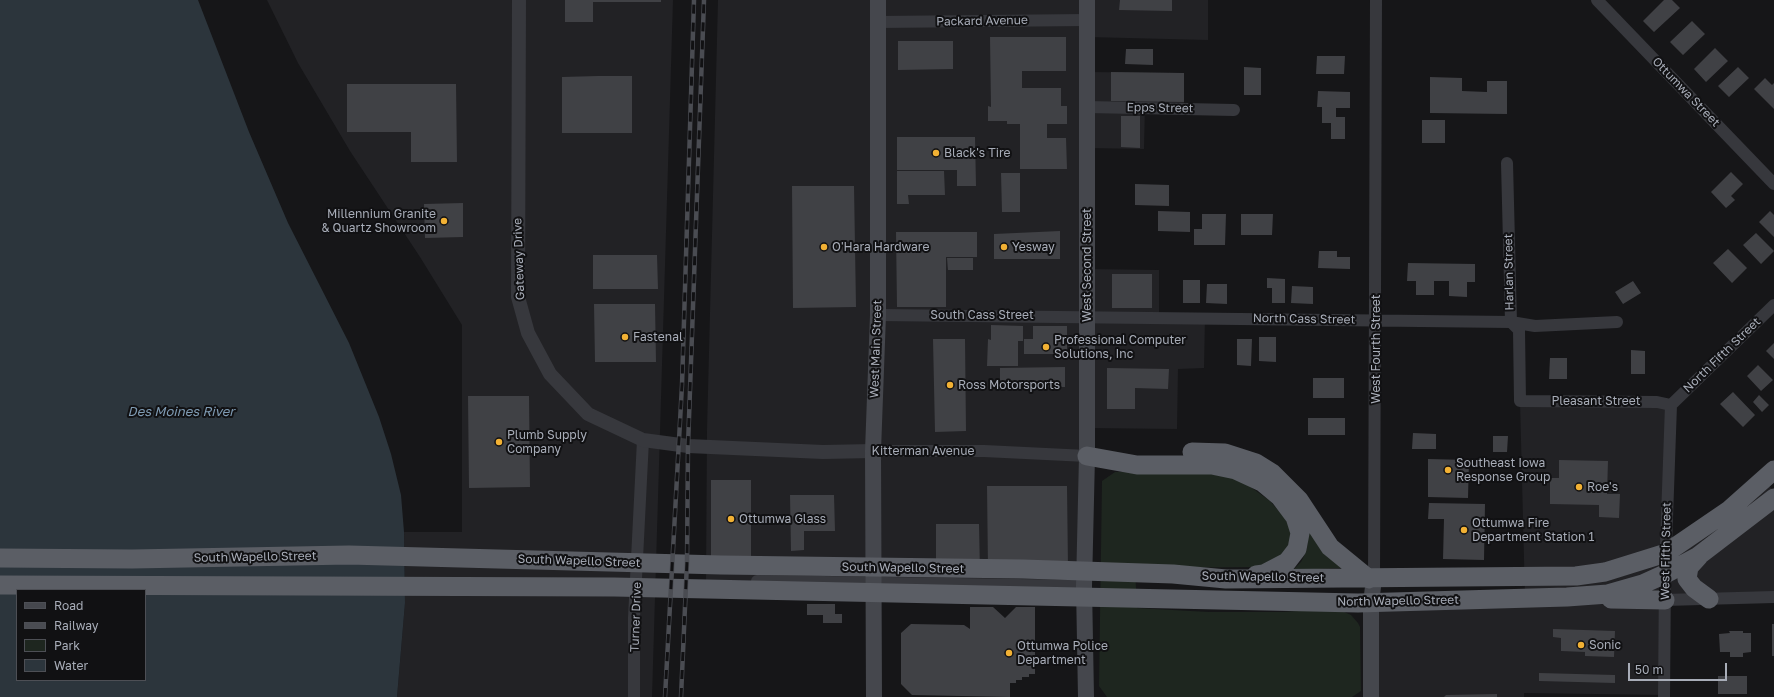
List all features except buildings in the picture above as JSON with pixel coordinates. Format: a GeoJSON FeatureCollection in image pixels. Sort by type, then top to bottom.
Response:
{"type":"FeatureCollection","features":[{"type":"Feature","properties":{"kind":"highway"},"geometry":{"type":"LineString","coordinates":[[1087,456],[1124,452],[1225,453],[1256,463],[1284,484],[1299,500],[1330,547],[1371,579]]}},
{"type":"Feature","properties":{"kind":"highway"},"geometry":{"type":"LineString","coordinates":[[1087,456],[1137,464],[1212,465],[1236,470],[1262,482],[1280,497],[1295,517],[1300,533],[1297,549],[1287,562],[1264,574],[1226,579]]}},
{"type":"Feature","properties":{"kind":"highway","name":"South Wapello Street"},"geometry":{"type":"LineString","coordinates":[[0,558],[132,559],[349,555],[721,565],[1023,569],[1173,574],[1226,579],[1371,579],[1576,576],[1605,572],[1666,553],[1730,510],[1774,470]]}},
{"type":"Feature","properties":{"kind":"highway"},"geometry":{"type":"LineString","coordinates":[[1709,599],[1694,588],[1687,579],[1689,567],[1701,553],[1774,498]]}},
{"type":"Feature","properties":{"kind":"highway","name":"North Wapello Street"},"geometry":{"type":"LineString","coordinates":[[1187,601],[1260,600],[1371,603],[1567,597],[1608,594],[1643,584],[1665,574],[1701,553]]}},
{"type":"Feature","properties":{"kind":"highway","name":"South Wapello Street"},"geometry":{"type":"LineString","coordinates":[[0,585],[614,587],[1187,601]]}},
{"type":"Feature","properties":{"kind":"highway"},"geometry":{"type":"LineString","coordinates":[[1567,597],[1665,600]]}},
{"type":"Feature","properties":{"kind":"main road","name":"West Main Street"},"geometry":{"type":"LineString","coordinates":[[874,697],[873,451],[878,315],[878,0]]}},
{"type":"Feature","properties":{"kind":"main road","name":"West Second Street"},"geometry":{"type":"LineString","coordinates":[[1086,697],[1084,586],[1087,456],[1087,0]]}},
{"type":"Feature","properties":{"kind":"main road","name":"West Fourth Street"},"geometry":{"type":"LineString","coordinates":[[1371,579],[1371,697]]}},
{"type":"Feature","properties":{"kind":"street","name":"Gateway Drive"},"geometry":{"type":"LineString","coordinates":[[519,0],[517,237],[518,297],[528,333],[550,374],[588,414],[643,440],[688,446],[760,449]]}},
{"type":"Feature","properties":{"kind":"street","name":"West Fourth Street"},"geometry":{"type":"LineString","coordinates":[[1371,579],[1376,320],[1376,0]]}},
{"type":"Feature","properties":{"kind":"street","name":"Ottumwa Street"},"geometry":{"type":"LineString","coordinates":[[1597,0],[1774,184]]}},
{"type":"Feature","properties":{"kind":"street","name":"Packard Avenue"},"geometry":{"type":"LineString","coordinates":[[878,22],[1087,20]]}},
{"type":"Feature","properties":{"kind":"street","name":"Epps Street"},"geometry":{"type":"LineString","coordinates":[[1087,107],[1234,110]]}},
{"type":"Feature","properties":{"kind":"street","name":"Harlan Street"},"geometry":{"type":"LineString","coordinates":[[1507,163],[1511,322],[1519,330],[1520,401]]}},
{"type":"Feature","properties":{"kind":"street","name":"North Fifth Street"},"geometry":{"type":"LineString","coordinates":[[1671,405],[1774,305]]}},
{"type":"Feature","properties":{"kind":"street","name":"South Cass Street"},"geometry":{"type":"LineString","coordinates":[[878,315],[1087,316]]}},
{"type":"Feature","properties":{"kind":"street","name":"North Cass Street"},"geometry":{"type":"LineString","coordinates":[[1087,316],[1511,322],[1535,326],[1617,322]]}},
{"type":"Feature","properties":{"kind":"street","name":"Pleasant Street"},"geometry":{"type":"LineString","coordinates":[[1520,401],[1657,402],[1671,405]]}},
{"type":"Feature","properties":{"kind":"street","name":"West Fifth Street"},"geometry":{"type":"LineString","coordinates":[[1664,697],[1665,574],[1671,405]]}},
{"type":"Feature","properties":{"kind":"street","name":"Turner Drive"},"geometry":{"type":"LineString","coordinates":[[634,697],[634,618],[643,440]]}},
{"type":"Feature","properties":{"kind":"street","name":"Kitterman Avenue"},"geometry":{"type":"LineString","coordinates":[[760,449],[823,452],[984,451],[1087,456]]}},
{"type":"Feature","properties":{"kind":"street","name":"South Wapello Street"},"geometry":{"type":"LineString","coordinates":[[706,580],[1084,586]]}},
{"type":"Feature","properties":{"kind":"street"},"geometry":{"type":"LineString","coordinates":[[1665,600],[1774,597]]}},
{"type":"Feature","properties":{"kind":"shaded area"},"geometry":{"type":"Polygon","coordinates":[[[267,0],[673,0],[652,697],[397,697],[405,603],[404,532],[462,532],[462,325],[420,257],[350,151],[298,63],[267,0]]]}},
{"type":"Feature","properties":{"kind":"shaded area"},"geometry":{"type":"Polygon","coordinates":[[[718,0],[1208,0],[1208,40],[1087,37],[1087,72],[1184,73],[1184,104],[1145,104],[1144,149],[1088,148],[1086,269],[1159,270],[1159,317],[1205,317],[1204,368],[1178,369],[1177,429],[1087,428],[1084,586],[706,580],[707,430],[718,0]]]}},
{"type":"Feature","properties":{"kind":"shaded area"},"geometry":{"type":"Polygon","coordinates":[[[1520,401],[1671,405],[1666,553],[1763,480],[1774,491],[1774,597],[1665,600],[1664,695],[1524,693],[1524,697],[1371,697],[1371,603],[1525,598],[1520,401]]]}},
{"type":"Feature","properties":{"kind":"green space"},"geometry":{"type":"Polygon","coordinates":[[[1115,472],[1205,472],[1241,480],[1270,501],[1285,518],[1291,530],[1290,542],[1286,551],[1272,563],[1258,567],[1135,568],[1137,608],[1209,612],[1282,612],[1330,609],[1342,611],[1351,615],[1360,627],[1361,691],[1352,697],[1107,697],[1099,686],[1102,481],[1115,472]]]}},
{"type":"Feature","properties":{"kind":"green space"},"geometry":{"type":"Polygon","coordinates":[[[1307,528],[1345,568],[1293,570],[1301,562],[1306,552],[1308,542],[1307,528]]]}},
{"type":"Feature","properties":{"kind":"water","name":"Des Moines River"},"geometry":{"type":"Polygon","coordinates":[[[0,0],[198,0],[249,132],[288,223],[349,343],[379,417],[391,454],[401,495],[404,532],[405,603],[397,697],[0,697],[0,0]]]}},
{"type":"Feature","properties":{"kind":"railway"},"geometry":{"type":"LineString","coordinates":[[665,697],[682,385],[694,0]]}},
{"type":"Feature","properties":{"kind":"railway"},"geometry":{"type":"LineString","coordinates":[[681,697],[687,562],[688,446],[704,0]]}},
{"type":"Feature","properties":{"kind":"place","name":"Black's Tire"},"geometry":{"type":"Point","coordinates":[936,153]}},
{"type":"Feature","properties":{"kind":"place","name":"Millennium Granite & Quartz Showroom"},"geometry":{"type":"Point","coordinates":[444,221]}},
{"type":"Feature","properties":{"kind":"place","name":"O'Hara Hardware"},"geometry":{"type":"Point","coordinates":[824,247]}},
{"type":"Feature","properties":{"kind":"place","name":"Yesway"},"geometry":{"type":"Point","coordinates":[1004,247]}},
{"type":"Feature","properties":{"kind":"place","name":"Fastenal"},"geometry":{"type":"Point","coordinates":[625,337]}},
{"type":"Feature","properties":{"kind":"place","name":"Professional Computer Solutions, Inc"},"geometry":{"type":"Point","coordinates":[1046,347]}},
{"type":"Feature","properties":{"kind":"place","name":"Ross Motorsports"},"geometry":{"type":"Point","coordinates":[950,385]}},
{"type":"Feature","properties":{"kind":"place","name":"Plumb Supply Company"},"geometry":{"type":"Point","coordinates":[499,442]}},
{"type":"Feature","properties":{"kind":"place","name":"Southeast Iowa Response Group"},"geometry":{"type":"Point","coordinates":[1448,470]}},
{"type":"Feature","properties":{"kind":"place","name":"Roe's"},"geometry":{"type":"Point","coordinates":[1579,487]}},
{"type":"Feature","properties":{"kind":"place","name":"Ottumwa Glass"},"geometry":{"type":"Point","coordinates":[731,519]}},
{"type":"Feature","properties":{"kind":"place","name":"Ottumwa Fire Department Station 1"},"geometry":{"type":"Point","coordinates":[1464,530]}},
{"type":"Feature","properties":{"kind":"place","name":"Sonic"},"geometry":{"type":"Point","coordinates":[1581,645]}},
{"type":"Feature","properties":{"kind":"place","name":"Ottumwa Police Department"},"geometry":{"type":"Point","coordinates":[1009,653]}}]}
